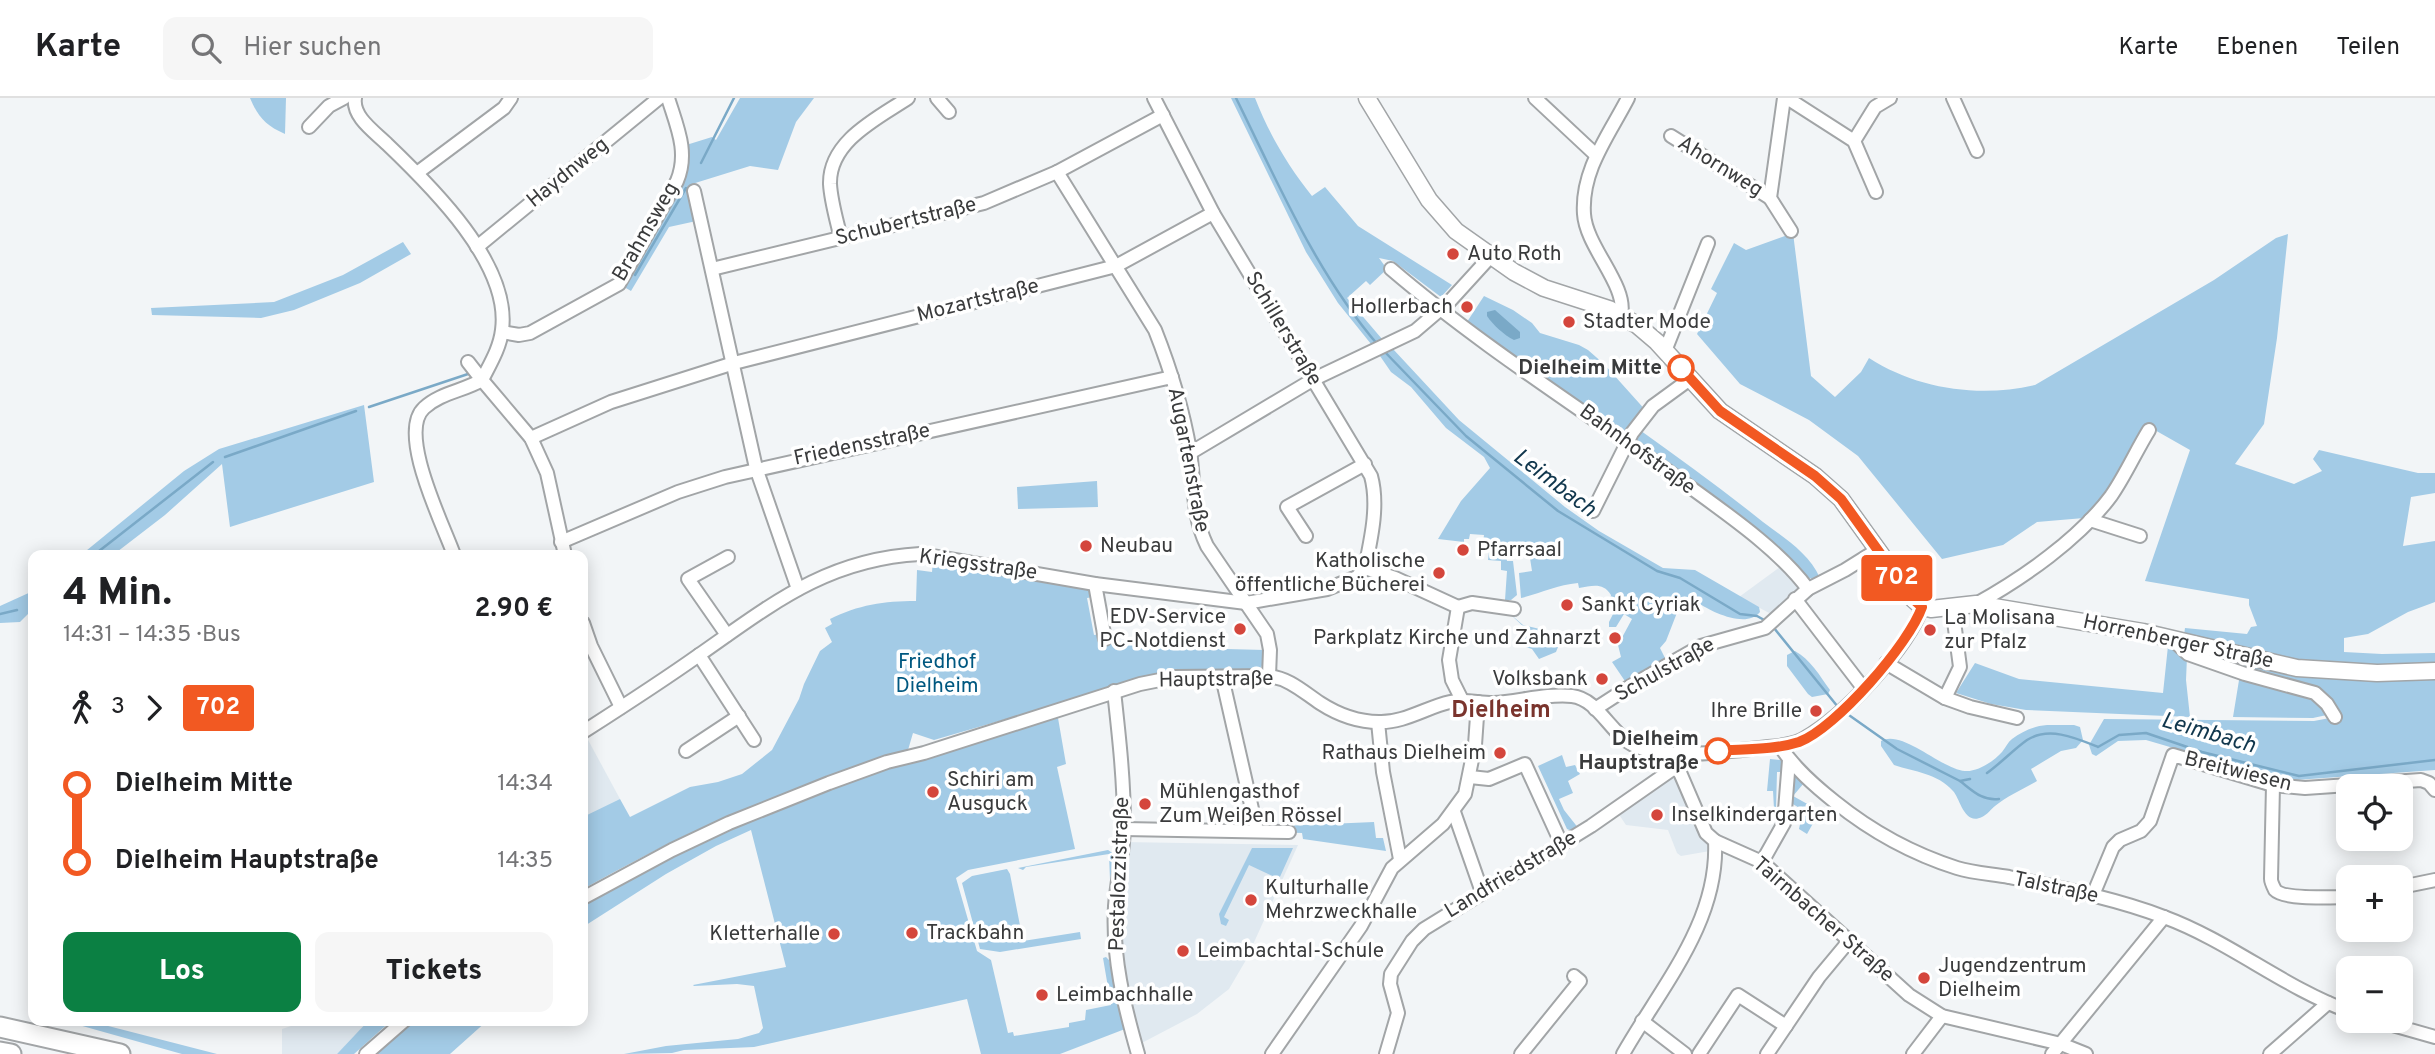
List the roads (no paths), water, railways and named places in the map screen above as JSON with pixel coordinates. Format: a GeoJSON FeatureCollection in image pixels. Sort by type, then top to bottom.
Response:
{"type":"FeatureCollection","features":[{"type":"Feature","properties":{"kind":"highway"},"geometry":{"type":"LineString","coordinates":[[0,1027],[120,1054]]}},
{"type":"Feature","properties":{"kind":"highway"},"geometry":{"type":"LineString","coordinates":[[0,1052],[11,1054]]}},
{"type":"Feature","properties":{"kind":"main road"},"geometry":{"type":"LineString","coordinates":[[1367,98],[1429,200],[1456,230],[1490,257],[1544,288],[1609,309],[1637,325],[1720,411],[1815,476],[1841,499],[1913,599],[1922,607]]}},
{"type":"Feature","properties":{"kind":"main road","name":"Horrenberger Straße"},"geometry":{"type":"LineString","coordinates":[[1922,607],[1931,609],[1976,604],[2170,637],[2297,668],[2377,673],[2435,671]]}},
{"type":"Feature","properties":{"kind":"street"},"geometry":{"type":"LineString","coordinates":[[309,127],[329,106],[351,98],[360,118],[418,173],[450,209],[477,247],[502,301],[502,332],[482,380],[437,399],[421,411],[416,419],[416,449],[452,550]]}},
{"type":"Feature","properties":{"kind":"street"},"geometry":{"type":"LineString","coordinates":[[418,173],[504,107],[511,98]]}},
{"type":"Feature","properties":{"kind":"street","name":"Haydnweg"},"geometry":{"type":"LineString","coordinates":[[477,247],[659,98]]}},
{"type":"Feature","properties":{"kind":"street","name":"Brahmsweg"},"geometry":{"type":"LineString","coordinates":[[502,332],[519,335],[530,333],[619,284],[677,181],[683,164],[683,146],[668,98]]}},
{"type":"Feature","properties":{"kind":"street"},"geometry":{"type":"LineString","coordinates":[[841,239],[830,186],[837,157],[863,128],[908,98]]}},
{"type":"Feature","properties":{"kind":"street"},"geometry":{"type":"LineString","coordinates":[[937,98],[949,112]]}},
{"type":"Feature","properties":{"kind":"street","name":"Schillerstraße"},"geometry":{"type":"LineString","coordinates":[[1154,98],[1213,213],[1371,476],[1374,495],[1365,568]]}},
{"type":"Feature","properties":{"kind":"street"},"geometry":{"type":"LineString","coordinates":[[1535,98],[1596,155]]}},
{"type":"Feature","properties":{"kind":"street"},"geometry":{"type":"LineString","coordinates":[[1621,315],[1621,297],[1587,230],[1584,212],[1588,178],[1596,155],[1628,98]]}},
{"type":"Feature","properties":{"kind":"street"},"geometry":{"type":"LineString","coordinates":[[1791,230],[1770,198],[1786,98],[1854,142],[1876,192]]}},
{"type":"Feature","properties":{"kind":"street"},"geometry":{"type":"LineString","coordinates":[[1854,142],[1875,107],[1890,98]]}},
{"type":"Feature","properties":{"kind":"street"},"geometry":{"type":"LineString","coordinates":[[1953,98],[1977,151]]}},
{"type":"Feature","properties":{"kind":"street","name":"Schubertstraße"},"geometry":{"type":"LineString","coordinates":[[712,269],[984,204],[1057,172],[1163,115]]}},
{"type":"Feature","properties":{"kind":"street","name":"Ahornweg"},"geometry":{"type":"LineString","coordinates":[[1671,136],[1770,198]]}},
{"type":"Feature","properties":{"kind":"street","name":"Augartenstraße"},"geometry":{"type":"LineString","coordinates":[[1057,172],[1155,330],[1172,377],[1190,453],[1199,531],[1267,634],[1270,650],[1269,676]]}},
{"type":"Feature","properties":{"kind":"street"},"geometry":{"type":"LineString","coordinates":[[694,191],[756,468],[798,589]]}},
{"type":"Feature","properties":{"kind":"street","name":"Mozartstraße"},"geometry":{"type":"LineString","coordinates":[[531,438],[611,402],[734,363],[1116,266],[1213,213]]}},
{"type":"Feature","properties":{"kind":"street"},"geometry":{"type":"LineString","coordinates":[[1665,351],[1708,243]]}},
{"type":"Feature","properties":{"kind":"street"},"geometry":{"type":"LineString","coordinates":[[1190,453],[1314,379],[1415,331],[1440,311],[1490,257]]}},
{"type":"Feature","properties":{"kind":"street","name":"Bahnhofstraße"},"geometry":{"type":"LineString","coordinates":[[1391,269],[1440,311],[1711,503],[1786,562],[1808,589]]}},
{"type":"Feature","properties":{"kind":"street"},"geometry":{"type":"LineString","coordinates":[[468,362],[531,438],[547,473],[563,549]]}},
{"type":"Feature","properties":{"kind":"street","name":"Friedensstraße"},"geometry":{"type":"LineString","coordinates":[[563,549],[608,520],[690,487],[756,468],[1172,377]]}},
{"type":"Feature","properties":{"kind":"street"},"geometry":{"type":"LineString","coordinates":[[1593,512],[1626,441],[1653,406],[1690,379]]}},
{"type":"Feature","properties":{"kind":"street"},"geometry":{"type":"LineString","coordinates":[[1976,604],[2016,582],[2090,520],[2112,494],[2149,430]]}},
{"type":"Feature","properties":{"kind":"street"},"geometry":{"type":"LineString","coordinates":[[1306,536],[1287,508],[1365,464]]}},
{"type":"Feature","properties":{"kind":"street"},"geometry":{"type":"LineString","coordinates":[[2090,520],[2140,536]]}},
{"type":"Feature","properties":{"kind":"street","name":"Schulstraße"},"geometry":{"type":"LineString","coordinates":[[1595,709],[1701,646],[1765,628],[1808,589],[1877,550]]}},
{"type":"Feature","properties":{"kind":"street","name":"Kriegsstraße"},"geometry":{"type":"LineString","coordinates":[[588,729],[758,612],[835,570],[862,561],[920,554],[1095,584],[1246,603]]}},
{"type":"Feature","properties":{"kind":"street"},"geometry":{"type":"LineString","coordinates":[[727,557],[688,579],[727,635]]}},
{"type":"Feature","properties":{"kind":"street"},"geometry":{"type":"LineString","coordinates":[[1246,603],[1327,589],[1357,577],[1365,568],[1395,578],[1458,607],[1472,603],[1514,609]]}},
{"type":"Feature","properties":{"kind":"street"},"geometry":{"type":"LineString","coordinates":[[1095,584],[1105,639]]}},
{"type":"Feature","properties":{"kind":"street"},"geometry":{"type":"LineString","coordinates":[[1795,599],[1864,689]]}},
{"type":"Feature","properties":{"kind":"street"},"geometry":{"type":"LineString","coordinates":[[1945,698],[1960,667],[1952,606]]}},
{"type":"Feature","properties":{"kind":"street"},"geometry":{"type":"LineString","coordinates":[[1458,607],[1449,660],[1452,680],[1462,700]]}},
{"type":"Feature","properties":{"kind":"street","name":"Hauptstraße"},"geometry":{"type":"LineString","coordinates":[[588,895],[729,823],[887,762],[924,753],[1114,691],[1175,677],[1269,676],[1292,682],[1339,714],[1378,722],[1396,720],[1462,700],[1491,703],[1571,696],[1586,701],[1631,744],[1675,760],[1780,746],[1804,740],[1864,689],[1913,626],[1922,607]]}},
{"type":"Feature","properties":{"kind":"street"},"geometry":{"type":"LineString","coordinates":[[2170,637],[2188,654],[2245,674],[2315,693],[2328,704],[2335,717]]}},
{"type":"Feature","properties":{"kind":"street"},"geometry":{"type":"LineString","coordinates":[[588,650],[621,708]]}},
{"type":"Feature","properties":{"kind":"street"},"geometry":{"type":"LineString","coordinates":[[699,655],[754,740]]}},
{"type":"Feature","properties":{"kind":"street"},"geometry":{"type":"LineString","coordinates":[[1886,663],[1945,698],[2017,718]]}},
{"type":"Feature","properties":{"kind":"street"},"geometry":{"type":"LineString","coordinates":[[1222,677],[1258,831]]}},
{"type":"Feature","properties":{"kind":"street","name":"Pestalozzistraße"},"geometry":{"type":"LineString","coordinates":[[1114,691],[1123,769],[1124,829],[1115,906],[1115,942],[1127,1013],[1138,1054]]}},
{"type":"Feature","properties":{"kind":"street"},"geometry":{"type":"LineString","coordinates":[[1272,1054],[1361,926],[1392,868],[1399,859],[1443,824],[1465,794],[1470,777],[1478,702]]}},
{"type":"Feature","properties":{"kind":"street"},"geometry":{"type":"LineString","coordinates":[[686,751],[739,716]]}},
{"type":"Feature","properties":{"kind":"street"},"geometry":{"type":"LineString","coordinates":[[1378,722],[1383,772],[1399,859]]}},
{"type":"Feature","properties":{"kind":"street","name":"Talstraße"},"geometry":{"type":"LineString","coordinates":[[1780,746],[1789,760],[1818,788],[1859,821],[1916,853],[1960,869],[2093,895],[2164,917],[2216,940],[2257,966],[2336,1006]]}},
{"type":"Feature","properties":{"kind":"street","name":"Breitwiesen"},"geometry":{"type":"LineString","coordinates":[[2093,895],[2113,847],[2120,840],[2141,831],[2150,821],[2172,755],[2273,785],[2305,788],[2421,780],[2432,787]]}},
{"type":"Feature","properties":{"kind":"street"},"geometry":{"type":"LineString","coordinates":[[1623,1054],[1689,946],[1712,887],[1715,841],[1706,833],[1675,760]]}},
{"type":"Feature","properties":{"kind":"street","name":"Landfriedstraße"},"geometry":{"type":"LineString","coordinates":[[1386,1054],[1398,1013],[1390,984],[1392,970],[1412,941],[1424,929],[1562,845],[1633,797],[1675,760]]}},
{"type":"Feature","properties":{"kind":"street"},"geometry":{"type":"LineString","coordinates":[[1762,862],[1784,823],[1789,760]]}},
{"type":"Feature","properties":{"kind":"street"},"geometry":{"type":"LineString","coordinates":[[1470,777],[1489,779],[1525,764],[1562,845]]}},
{"type":"Feature","properties":{"kind":"street"},"geometry":{"type":"LineString","coordinates":[[2273,785],[2271,879],[2274,889],[2283,894],[2336,898]]}},
{"type":"Feature","properties":{"kind":"street"},"geometry":{"type":"LineString","coordinates":[[1454,811],[1482,892]]}},
{"type":"Feature","properties":{"kind":"street"},"geometry":{"type":"LineString","coordinates":[[1124,829],[1289,832]]}},
{"type":"Feature","properties":{"kind":"street","name":"Tairnbacher Straße"},"geometry":{"type":"LineString","coordinates":[[1715,841],[1762,862],[1909,995],[1942,1016],[2061,1044],[2086,1054]]}},
{"type":"Feature","properties":{"kind":"street"},"geometry":{"type":"LineString","coordinates":[[2413,885],[2435,880]]}},
{"type":"Feature","properties":{"kind":"street"},"geometry":{"type":"LineString","coordinates":[[2052,1054],[2164,917]]}},
{"type":"Feature","properties":{"kind":"street"},"geometry":{"type":"LineString","coordinates":[[1768,1054],[1819,977],[1849,941]]}},
{"type":"Feature","properties":{"kind":"street"},"geometry":{"type":"LineString","coordinates":[[1521,1054],[1580,981],[1574,976]]}},
{"type":"Feature","properties":{"kind":"street"},"geometry":{"type":"LineString","coordinates":[[1699,1054],[1738,995],[1786,1026]]}},
{"type":"Feature","properties":{"kind":"street"},"geometry":{"type":"LineString","coordinates":[[2270,1054],[2328,1003]]}},
{"type":"Feature","properties":{"kind":"street"},"geometry":{"type":"LineString","coordinates":[[1913,1054],[1942,1016]]}},
{"type":"Feature","properties":{"kind":"street"},"geometry":{"type":"LineString","coordinates":[[1642,1021],[1685,1054]]}},
{"type":"Feature","properties":{"kind":"street"},"geometry":{"type":"LineString","coordinates":[[366,1054],[398,1026]]}},
{"type":"Feature","properties":{"kind":"street"},"geometry":{"type":"LineString","coordinates":[[2413,1031],[2435,1037]]}},
{"type":"Feature","properties":{"kind":"waterway"},"geometry":{"type":"LineString","coordinates":[[701,163],[734,98]]}},
{"type":"Feature","properties":{"kind":"waterway","name":"Leimbach"},"geometry":{"type":"LineString","coordinates":[[1236,98],[1317,258],[1378,345]]}},
{"type":"Feature","properties":{"kind":"waterway"},"geometry":{"type":"LineString","coordinates":[[635,275],[686,188]]}},
{"type":"Feature","properties":{"kind":"waterway","name":"Leimbach"},"geometry":{"type":"LineString","coordinates":[[1383,350],[1466,436],[1558,511],[1657,571],[1680,578],[1740,614],[1757,616],[1766,621]]}},
{"type":"Feature","properties":{"kind":"waterway"},"geometry":{"type":"LineString","coordinates":[[369,407],[471,373]]}},
{"type":"Feature","properties":{"kind":"waterway"},"geometry":{"type":"LineString","coordinates":[[225,457],[356,411]]}},
{"type":"Feature","properties":{"kind":"waterway"},"geometry":{"type":"LineString","coordinates":[[100,550],[213,462]]}},
{"type":"Feature","properties":{"kind":"waterway"},"geometry":{"type":"LineString","coordinates":[[0,614],[17,610]]}},
{"type":"Feature","properties":{"kind":"waterway","name":"Leimbach"},"geometry":{"type":"LineString","coordinates":[[1774,628],[1838,707]]}},
{"type":"Feature","properties":{"kind":"waterway","name":"Leimbach"},"geometry":{"type":"LineString","coordinates":[[1846,713],[1897,749],[1960,781],[1970,779]]}},
{"type":"Feature","properties":{"kind":"waterway","name":"Leimbach"},"geometry":{"type":"LineString","coordinates":[[1987,773],[2027,740],[2044,734],[2062,735],[2098,747],[2119,735],[2146,733],[2202,752],[2299,776],[2435,760]]}},
{"type":"Feature","properties":{"kind":"waterway","name":"Leimbach"},"geometry":{"type":"LineString","coordinates":[[1960,781],[1983,797],[1999,799]]}},
{"type":"Feature","properties":{"kind":"place","name":"Auto Roth"},"geometry":{"type":"Point","coordinates":[1453,254]}},
{"type":"Feature","properties":{"kind":"place","name":"Hollerbach"},"geometry":{"type":"Point","coordinates":[1467,307]}},
{"type":"Feature","properties":{"kind":"place","name":"Stadter Mode"},"geometry":{"type":"Point","coordinates":[1569,322]}},
{"type":"Feature","properties":{"kind":"place","name":"Dielheim Mitte"},"geometry":{"type":"Point","coordinates":[1681,368]}},
{"type":"Feature","properties":{"kind":"place","name":"Neubau"},"geometry":{"type":"Point","coordinates":[1086,546]}},
{"type":"Feature","properties":{"kind":"place","name":"Pfarrsaal"},"geometry":{"type":"Point","coordinates":[1463,550]}},
{"type":"Feature","properties":{"kind":"place","name":"Katholische öffentliche Bücherei"},"geometry":{"type":"Point","coordinates":[1439,573]}},
{"type":"Feature","properties":{"kind":"place","name":"Sankt Cyriak"},"geometry":{"type":"Point","coordinates":[1567,605]}},
{"type":"Feature","properties":{"kind":"place","name":"EDV-Service PC-Notdienst"},"geometry":{"type":"Point","coordinates":[1240,629]}},
{"type":"Feature","properties":{"kind":"place","name":"La Molisana zur Pfalz"},"geometry":{"type":"Point","coordinates":[1930,630]}},
{"type":"Feature","properties":{"kind":"place","name":"Parkplatz Kirche und Zahnarzt"},"geometry":{"type":"Point","coordinates":[1615,638]}},
{"type":"Feature","properties":{"kind":"place","name":"Volksbank"},"geometry":{"type":"Point","coordinates":[1602,679]}},
{"type":"Feature","properties":{"kind":"place","name":"Ihre Brille"},"geometry":{"type":"Point","coordinates":[1816,711]}},
{"type":"Feature","properties":{"kind":"place","name":"Dielheim Hauptstraße"},"geometry":{"type":"Point","coordinates":[1718,751]}},
{"type":"Feature","properties":{"kind":"place","name":"Rathaus Dielheim"},"geometry":{"type":"Point","coordinates":[1500,753]}},
{"type":"Feature","properties":{"kind":"place","name":"Schiri am Ausguck"},"geometry":{"type":"Point","coordinates":[933,792]}},
{"type":"Feature","properties":{"kind":"place","name":"Mühlengasthof Zum Weißen Rössel"},"geometry":{"type":"Point","coordinates":[1145,804]}},
{"type":"Feature","properties":{"kind":"place","name":"Inselkindergarten"},"geometry":{"type":"Point","coordinates":[1657,815]}},
{"type":"Feature","properties":{"kind":"place","name":"Kulturhalle Mehrzweckhalle"},"geometry":{"type":"Point","coordinates":[1251,900]}},
{"type":"Feature","properties":{"kind":"place","name":"Trackbahn"},"geometry":{"type":"Point","coordinates":[912,933]}},
{"type":"Feature","properties":{"kind":"place","name":"Kletterhalle"},"geometry":{"type":"Point","coordinates":[834,934]}},
{"type":"Feature","properties":{"kind":"place","name":"Leimbachtal-Schule"},"geometry":{"type":"Point","coordinates":[1183,951]}},
{"type":"Feature","properties":{"kind":"place","name":"Jugendzentrum Dielheim"},"geometry":{"type":"Point","coordinates":[1924,978]}},
{"type":"Feature","properties":{"kind":"place","name":"Leimbachhalle"},"geometry":{"type":"Point","coordinates":[1042,995]}},
{"type":"Feature","properties":{"kind":"district","name":"Dielheim"},"geometry":{"type":"Point","coordinates":[1501,711]}},
{"type":"Feature","properties":{"kind":"park label","name":"Friedhof Dielheim"},"geometry":{"type":"Point","coordinates":[937,674]}}]}
